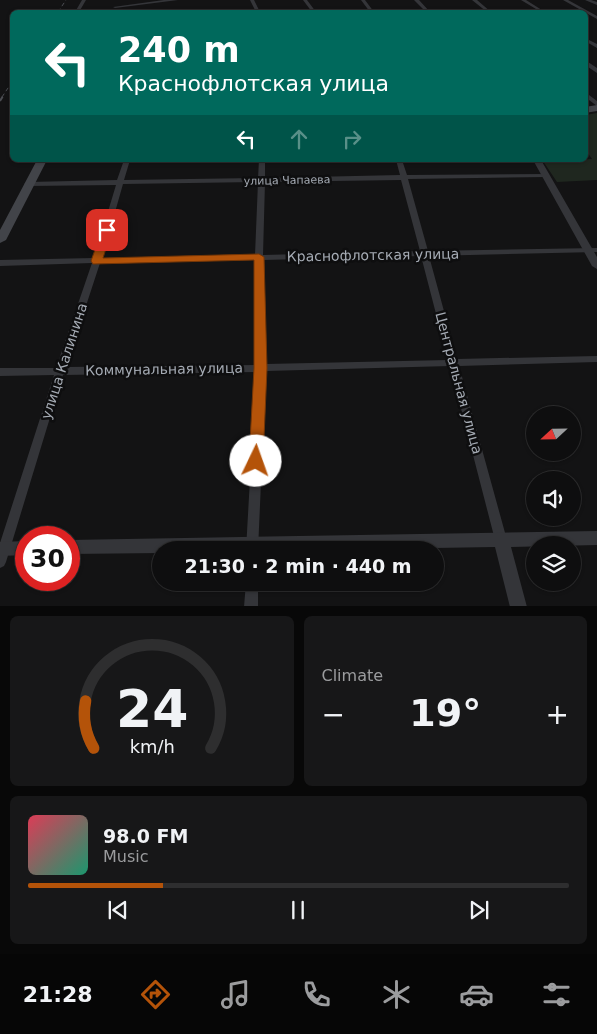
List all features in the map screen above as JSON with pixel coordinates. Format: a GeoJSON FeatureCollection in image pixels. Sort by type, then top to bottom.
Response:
{"type":"FeatureCollection","features":[{"type":"Feature","properties":{"kind":"main road"},"geometry":{"type":"LineString","coordinates":[[0,240],[41,162]]}},
{"type":"Feature","properties":{"kind":"street"},"geometry":{"type":"LineString","coordinates":[[114,10],[118,0]]}},
{"type":"Feature","properties":{"kind":"street"},"geometry":{"type":"LineString","coordinates":[[115,7],[176,0]]}},
{"type":"Feature","properties":{"kind":"street"},"geometry":{"type":"LineString","coordinates":[[416,0],[426,10]]}},
{"type":"Feature","properties":{"kind":"street"},"geometry":{"type":"LineString","coordinates":[[474,0],[487,10]]}},
{"type":"Feature","properties":{"kind":"street"},"geometry":{"type":"LineString","coordinates":[[523,0],[540,10]]}},
{"type":"Feature","properties":{"kind":"street"},"geometry":{"type":"LineString","coordinates":[[564,0],[582,10]]}},
{"type":"Feature","properties":{"kind":"street"},"geometry":{"type":"LineString","coordinates":[[587,0],[597,4]]}},
{"type":"Feature","properties":{"kind":"street","name":"улица Калинина"},"geometry":{"type":"LineString","coordinates":[[1,553],[97,261],[126,162]]}},
{"type":"Feature","properties":{"kind":"street"},"geometry":{"type":"LineString","coordinates":[[252,541],[261,368],[259,257],[262,162]]}},
{"type":"Feature","properties":{"kind":"street","name":"Центральная улица"},"geometry":{"type":"LineString","coordinates":[[401,162],[519,606]]}},
{"type":"Feature","properties":{"kind":"street"},"geometry":{"type":"LineString","coordinates":[[538,162],[592,250],[597,266]]}},
{"type":"Feature","properties":{"kind":"street","name":"улица Чапаева"},"geometry":{"type":"LineString","coordinates":[[28,184],[546,175]]}},
{"type":"Feature","properties":{"kind":"street","name":"Краснофлотская улица"},"geometry":{"type":"LineString","coordinates":[[0,263],[592,250]]}},
{"type":"Feature","properties":{"kind":"street","name":"Коммунальная улица"},"geometry":{"type":"LineString","coordinates":[[0,372],[454,364],[597,359]]}},
{"type":"Feature","properties":{"kind":"street"},"geometry":{"type":"LineString","coordinates":[[444,542],[597,538]]}},
{"type":"Feature","properties":{"kind":"street"},"geometry":{"type":"LineString","coordinates":[[80,548],[152,548]]}},
{"type":"Feature","properties":{"kind":"street"},"geometry":{"type":"LineString","coordinates":[[1,553],[15,550]]}},
{"type":"Feature","properties":{"kind":"street"},"geometry":{"type":"LineString","coordinates":[[251,606],[252,591]]}},
{"type":"Feature","properties":{"kind":"shaded area"},"geometry":{"type":"Polygon","coordinates":[[[597,113],[597,180],[557,182],[544,162],[588,162],[588,159],[592,159],[588,153],[588,114],[597,113]]]}},
{"type":"Feature","properties":{"kind":"railway"},"geometry":{"type":"LineString","coordinates":[[59,10],[66,0]]}},
{"type":"Feature","properties":{"kind":"railway"},"geometry":{"type":"LineString","coordinates":[[2,97],[10,85]]}},
{"type":"Feature","properties":{"kind":"railway"},"geometry":{"type":"LineString","coordinates":[[0,101],[3,96]]}},
{"type":"Feature","properties":{"kind":"route"},"geometry":{"type":"LineString","coordinates":[[107,230],[97,261],[259,257],[261,368],[256,461]]}}]}
